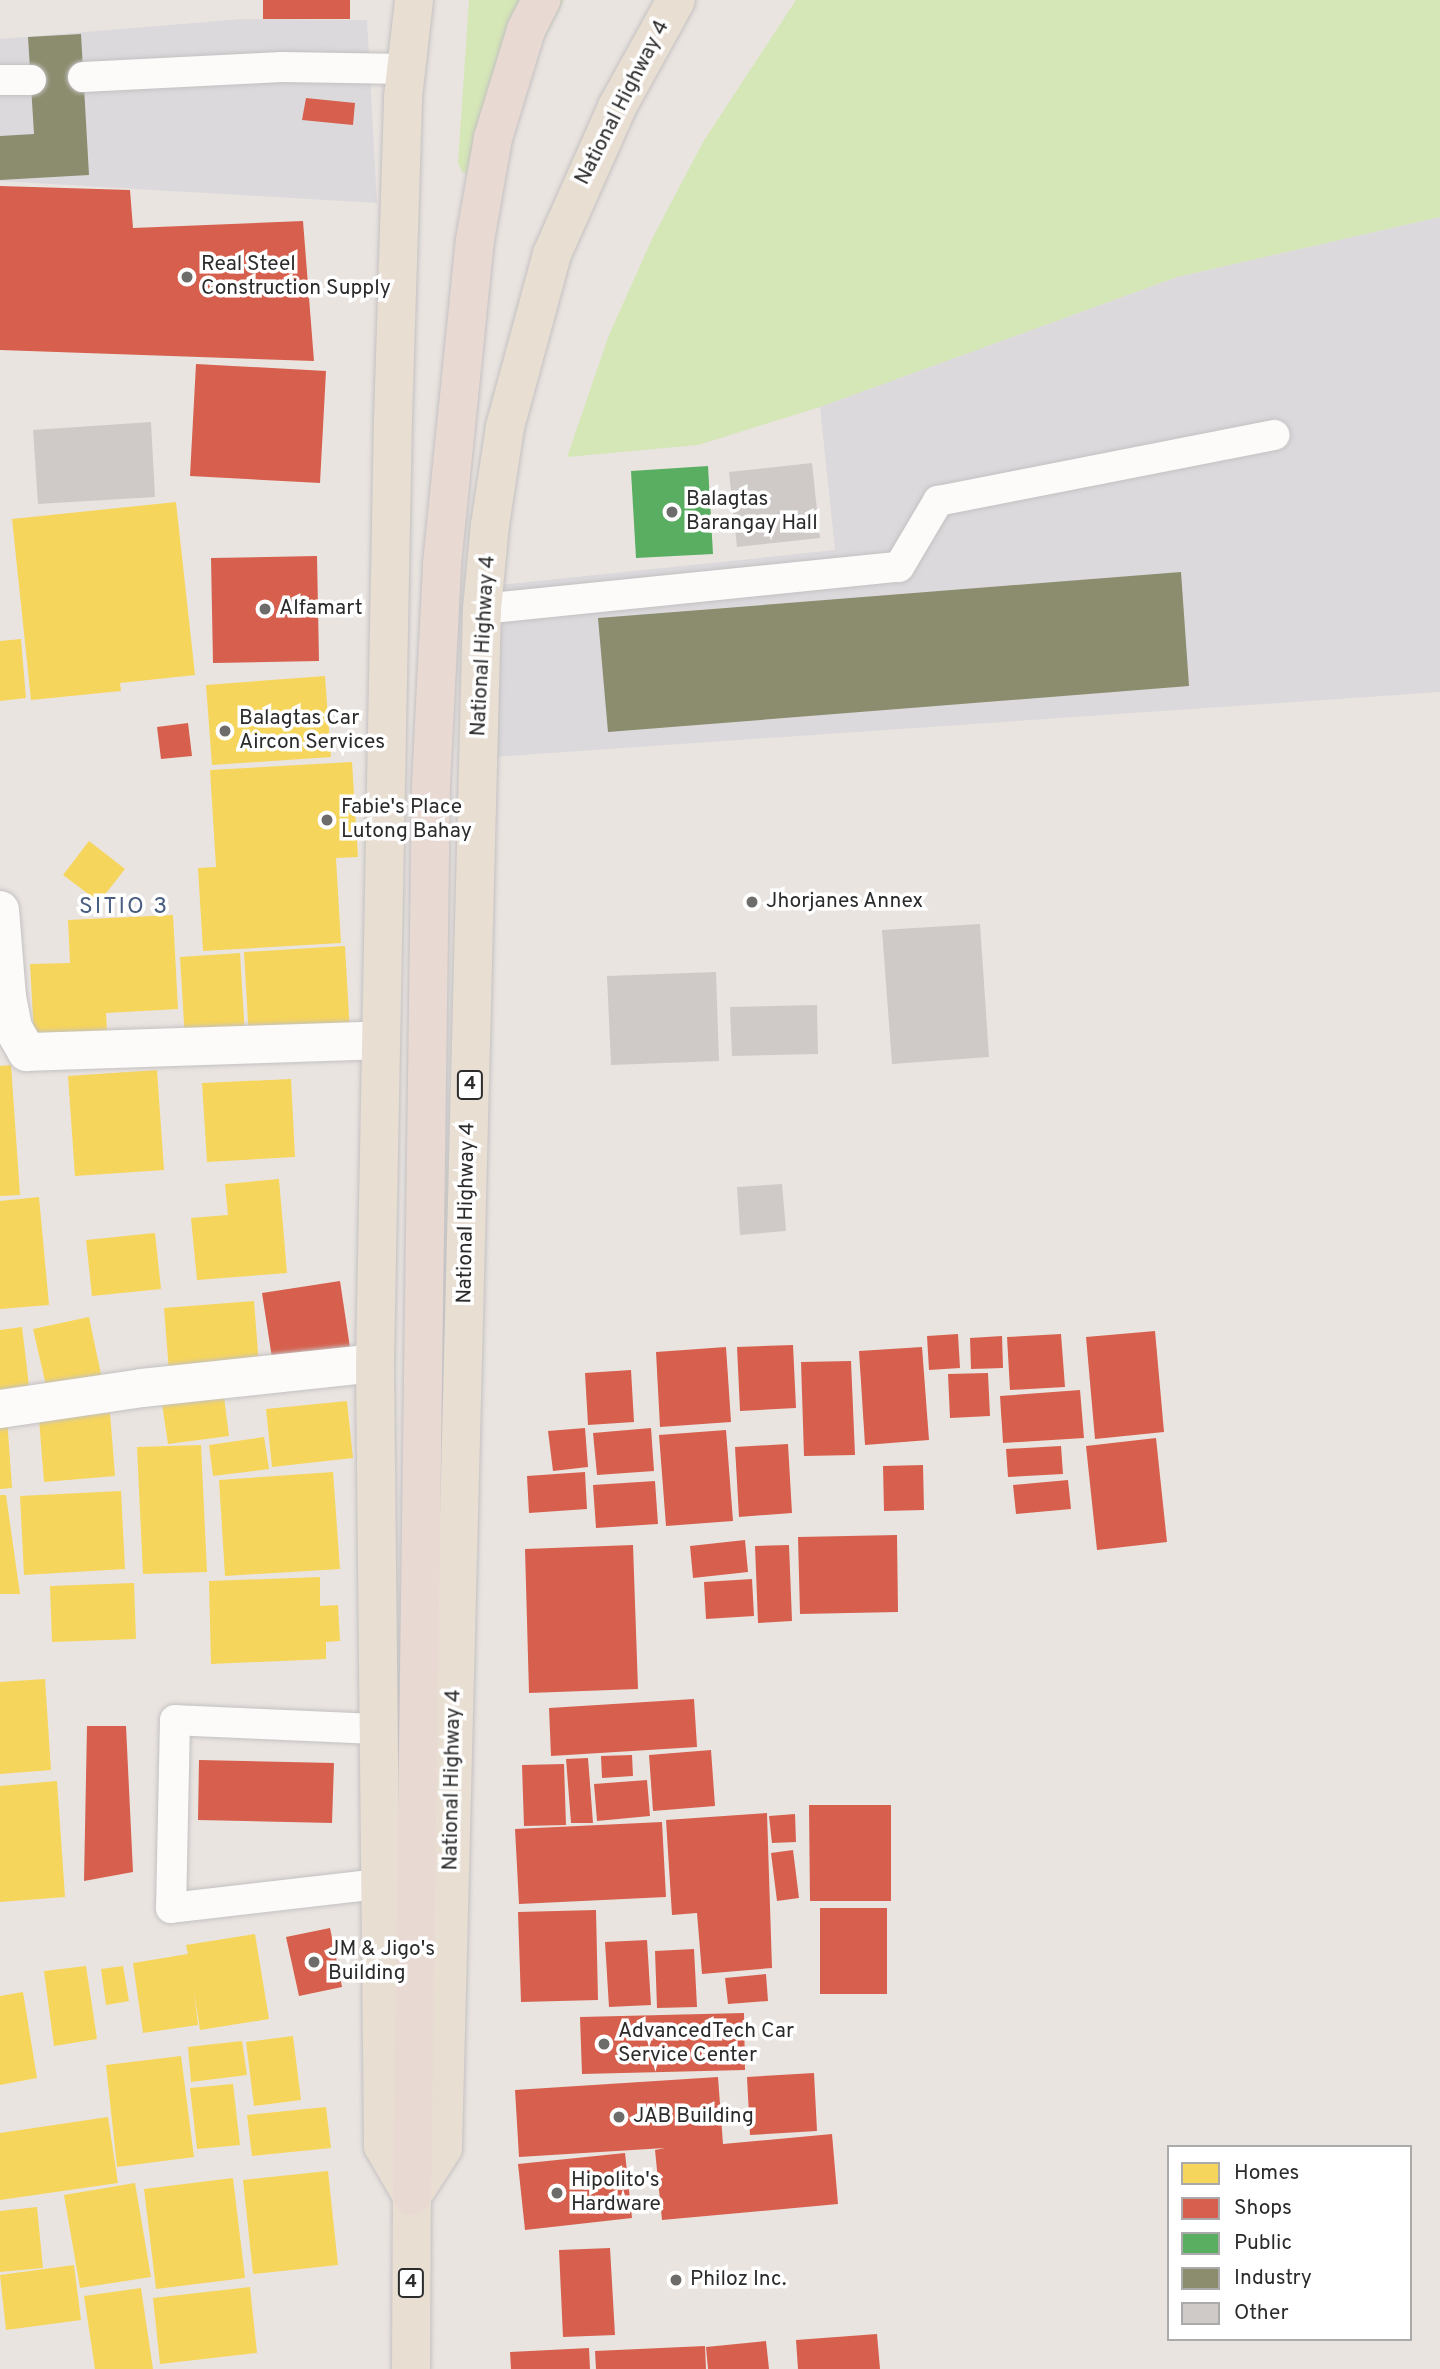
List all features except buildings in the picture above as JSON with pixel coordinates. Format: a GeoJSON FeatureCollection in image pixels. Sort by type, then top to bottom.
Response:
{"type":"FeatureCollection","features":[{"type":"Feature","properties":{"kind":"highway"},"geometry":{"type":"LineString","coordinates":[[412,2196],[431,797],[442,564],[475,240],[493,138],[526,30],[541,0]]}},
{"type":"Feature","properties":{"kind":"main road"},"geometry":{"type":"LineString","coordinates":[[412,2196],[383,2146],[374,1363],[393,419],[408,69],[414,0]]}},
{"type":"Feature","properties":{"kind":"main road","name":"National Highway 4"},"geometry":{"type":"LineString","coordinates":[[412,2196],[443,2148],[482,609],[505,427],[552,254],[617,107],[676,0]]}},
{"type":"Feature","properties":{"kind":"main road","name":"4"},"geometry":{"type":"LineString","coordinates":[[411,2369],[412,2196]]}},
{"type":"Feature","properties":{"kind":"street"},"geometry":{"type":"LineString","coordinates":[[0,910],[7,997],[13,1028],[27,1052],[381,1040]]}},
{"type":"Feature","properties":{"kind":"street"},"geometry":{"type":"LineString","coordinates":[[0,1409],[142,1388],[374,1363]]}},
{"type":"Feature","properties":{"kind":"lane"},"geometry":{"type":"LineString","coordinates":[[83,77],[282,67],[408,69]]}},
{"type":"Feature","properties":{"kind":"lane"},"geometry":{"type":"LineString","coordinates":[[0,79],[31,80]]}},
{"type":"Feature","properties":{"kind":"lane"},"geometry":{"type":"LineString","coordinates":[[482,609],[899,567],[937,501],[1275,435]]}},
{"type":"Feature","properties":{"kind":"lane"},"geometry":{"type":"LineString","coordinates":[[379,1729],[175,1720],[171,1908],[380,1884]]}},
{"type":"Feature","properties":{"kind":"shaded area"},"geometry":{"type":"Polygon","coordinates":[[[242,19],[367,20],[377,203],[0,181],[0,39],[242,19]]]}},
{"type":"Feature","properties":{"kind":"shaded area"},"geometry":{"type":"Polygon","coordinates":[[[1440,217],[1440,692],[492,757],[499,585],[835,550],[820,407],[1177,277],[1440,217]]]}},
{"type":"Feature","properties":{"kind":"green space"},"geometry":{"type":"Polygon","coordinates":[[[469,0],[564,0],[474,176],[462,172],[458,163],[469,0]]]}},
{"type":"Feature","properties":{"kind":"green space"},"geometry":{"type":"Polygon","coordinates":[[[796,0],[1440,0],[1440,217],[1177,277],[820,407],[698,445],[567,457],[609,335],[652,239],[703,142],[796,0]]]}},
{"type":"Feature","properties":{"kind":"place","name":"Real Steel Construction Supply"},"geometry":{"type":"Point","coordinates":[187,277]}},
{"type":"Feature","properties":{"kind":"place","name":"Balagtas Barangay Hall"},"geometry":{"type":"Point","coordinates":[672,512]}},
{"type":"Feature","properties":{"kind":"place","name":"Alfamart"},"geometry":{"type":"Point","coordinates":[265,609]}},
{"type":"Feature","properties":{"kind":"place","name":"Balagtas Car Aircon Services"},"geometry":{"type":"Point","coordinates":[225,731]}},
{"type":"Feature","properties":{"kind":"place","name":"Fabie's Place Lutong Bahay"},"geometry":{"type":"Point","coordinates":[327,820]}},
{"type":"Feature","properties":{"kind":"place","name":"Jhorjanes Annex"},"geometry":{"type":"Point","coordinates":[752,902]}},
{"type":"Feature","properties":{"kind":"place","name":"JM & Jigo's Building"},"geometry":{"type":"Point","coordinates":[314,1962]}},
{"type":"Feature","properties":{"kind":"place","name":"AdvancedTech Car Service Center"},"geometry":{"type":"Point","coordinates":[604,2044]}},
{"type":"Feature","properties":{"kind":"place","name":"JAB Building"},"geometry":{"type":"Point","coordinates":[619,2117]}},
{"type":"Feature","properties":{"kind":"place","name":"Hipolito's Hardware"},"geometry":{"type":"Point","coordinates":[557,2193]}},
{"type":"Feature","properties":{"kind":"place","name":"Philoz Inc."},"geometry":{"type":"Point","coordinates":[676,2280]}},
{"type":"Feature","properties":{"kind":"district","name":"SITIO 3"},"geometry":{"type":"Point","coordinates":[124,908]}}]}
